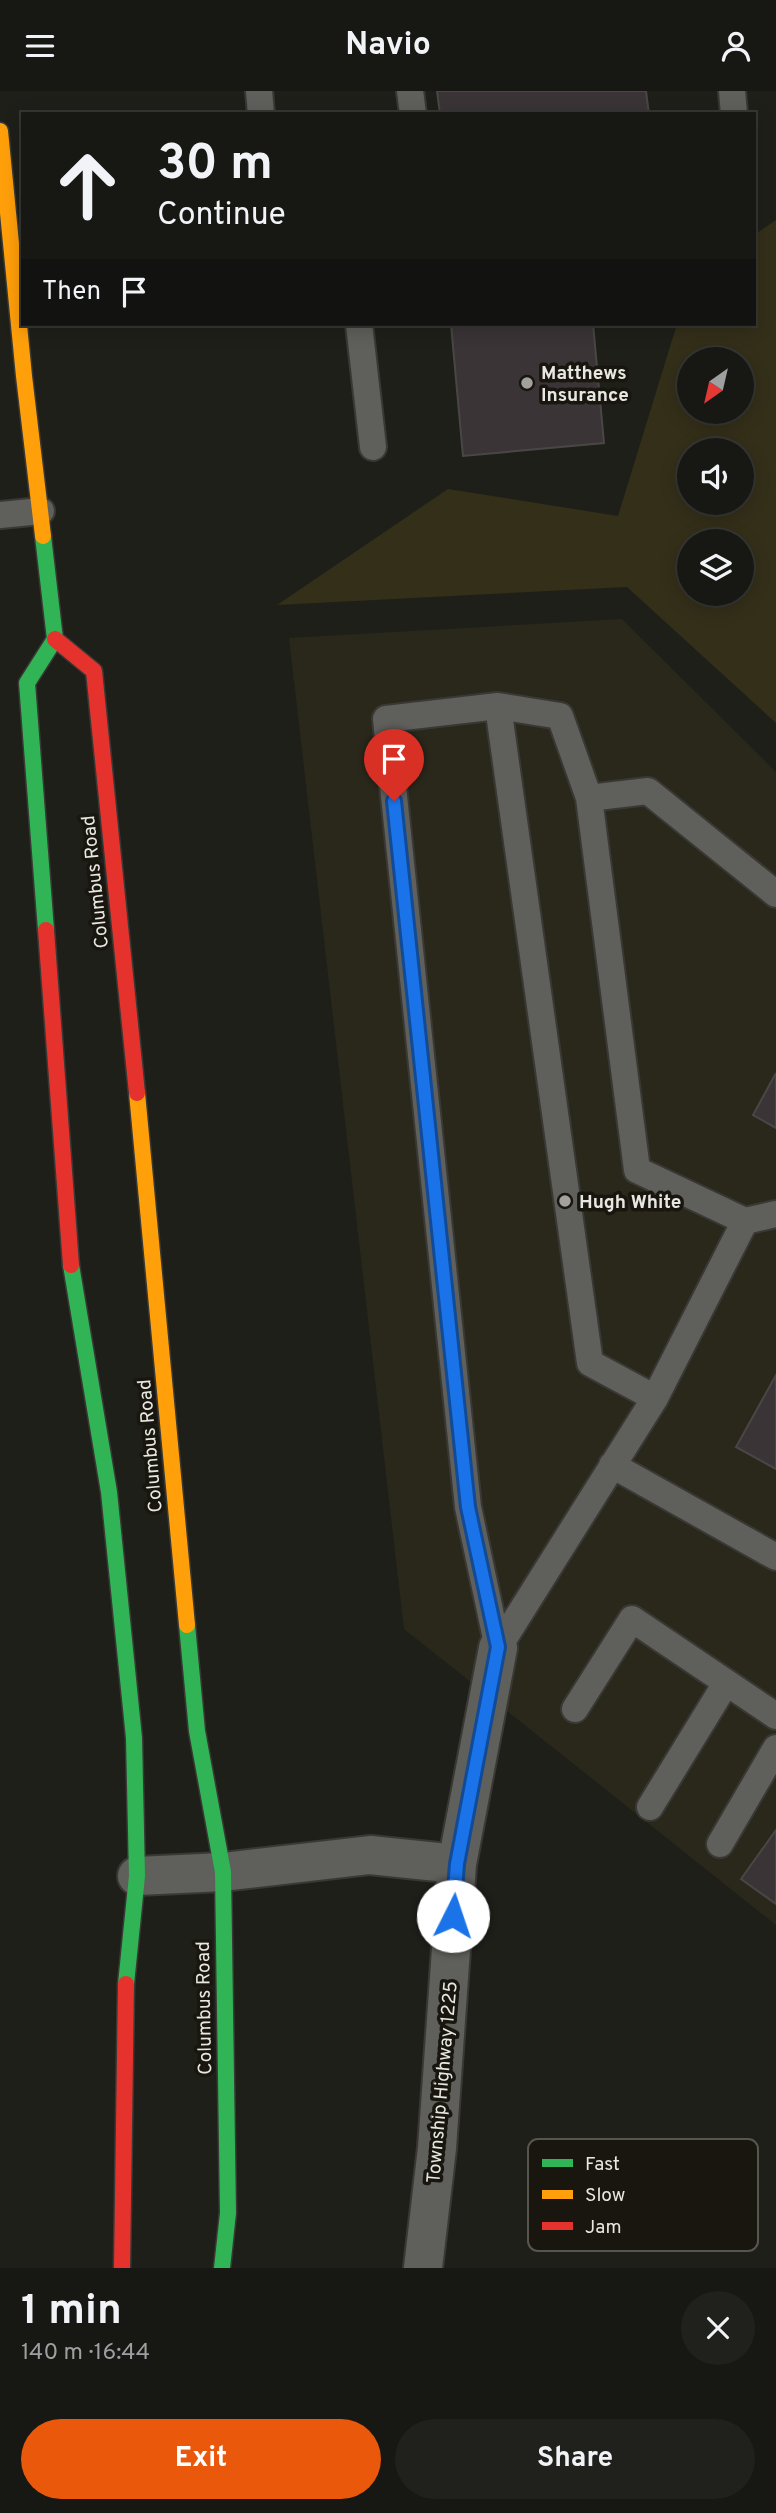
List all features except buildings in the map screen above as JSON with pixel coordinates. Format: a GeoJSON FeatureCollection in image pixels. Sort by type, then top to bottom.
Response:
{"type":"FeatureCollection","features":[{"type":"Feature","properties":{"kind":"main road"},"geometry":{"type":"LineString","coordinates":[[0,131],[21,318]]}},
{"type":"Feature","properties":{"kind":"main road"},"geometry":{"type":"LineString","coordinates":[[21,326],[24,376],[55,639],[27,683],[72,1275],[109,1492],[134,1738],[137,1876],[126,1983],[122,2268]]}},
{"type":"Feature","properties":{"kind":"main road","name":"Columbus Road"},"geometry":{"type":"LineString","coordinates":[[55,639],[94,671],[148,1201],[197,1731],[223,1872],[228,2213],[222,2268]]}},
{"type":"Feature","properties":{"kind":"street","name":"Township Highway 1225"},"geometry":{"type":"LineString","coordinates":[[423,2268],[437,2148],[457,1864],[498,1647]]}},
{"type":"Feature","properties":{"kind":"street"},"geometry":{"type":"LineString","coordinates":[[137,1876],[223,1872],[370,1855],[457,1864]]}},
{"type":"Feature","properties":{"kind":"lane"},"geometry":{"type":"LineString","coordinates":[[259,91],[261,112]]}},
{"type":"Feature","properties":{"kind":"lane"},"geometry":{"type":"LineString","coordinates":[[410,91],[413,112]]}},
{"type":"Feature","properties":{"kind":"lane"},"geometry":{"type":"LineString","coordinates":[[732,91],[734,112]]}},
{"type":"Feature","properties":{"kind":"lane"},"geometry":{"type":"LineString","coordinates":[[359,326],[373,447]]}},
{"type":"Feature","properties":{"kind":"lane"},"geometry":{"type":"LineString","coordinates":[[0,515],[41,511]]}},
{"type":"Feature","properties":{"kind":"lane"},"geometry":{"type":"LineString","coordinates":[[498,706],[590,1363],[655,1398]]}},
{"type":"Feature","properties":{"kind":"lane"},"geometry":{"type":"LineString","coordinates":[[498,1647],[468,1507],[386,719],[498,706],[561,716],[589,799],[638,1170],[746,1221],[776,1214]]}},
{"type":"Feature","properties":{"kind":"lane"},"geometry":{"type":"LineString","coordinates":[[589,799],[648,791],[776,894]]}},
{"type":"Feature","properties":{"kind":"lane"},"geometry":{"type":"LineString","coordinates":[[498,1647],[655,1398],[746,1221]]}},
{"type":"Feature","properties":{"kind":"lane"},"geometry":{"type":"LineString","coordinates":[[612,1465],[776,1557]]}},
{"type":"Feature","properties":{"kind":"lane"},"geometry":{"type":"LineString","coordinates":[[575,1709],[632,1619],[776,1716]]}},
{"type":"Feature","properties":{"kind":"lane"},"geometry":{"type":"LineString","coordinates":[[650,1807],[726,1683]]}},
{"type":"Feature","properties":{"kind":"lane"},"geometry":{"type":"LineString","coordinates":[[720,1845],[776,1748]]}},
{"type":"Feature","properties":{"kind":"shaded area"},"geometry":{"type":"Polygon","coordinates":[[[776,220],[776,723],[627,587],[277,605],[448,489],[618,516],[676,326],[756,326],[756,234],[776,220]]]}},
{"type":"Feature","properties":{"kind":"shaded area","name":"Hugh White"},"geometry":{"type":"Polygon","coordinates":[[[622,619],[776,772],[776,1925],[404,1629],[289,638],[622,619]]]}},
{"type":"Feature","properties":{"kind":"traffic: fast"},"geometry":{"type":"LineString","coordinates":[[43,536],[55,639],[27,683],[46,930]]}},
{"type":"Feature","properties":{"kind":"traffic: fast"},"geometry":{"type":"LineString","coordinates":[[71,1265],[109,1492],[134,1738],[137,1876],[126,1984]]}},
{"type":"Feature","properties":{"kind":"traffic: fast"},"geometry":{"type":"LineString","coordinates":[[187,1625],[197,1731],[223,1872],[228,2213],[222,2268]]}},
{"type":"Feature","properties":{"kind":"traffic: slow"},"geometry":{"type":"LineString","coordinates":[[0,131],[43,536]]}},
{"type":"Feature","properties":{"kind":"traffic: slow"},"geometry":{"type":"LineString","coordinates":[[137,1093],[187,1625]]}},
{"type":"Feature","properties":{"kind":"traffic: jam"},"geometry":{"type":"LineString","coordinates":[[55,639],[94,671],[137,1093]]}},
{"type":"Feature","properties":{"kind":"traffic: jam"},"geometry":{"type":"LineString","coordinates":[[46,930],[71,1265]]}},
{"type":"Feature","properties":{"kind":"traffic: jam"},"geometry":{"type":"LineString","coordinates":[[122,2268],[126,1984]]}},
{"type":"Feature","properties":{"kind":"place","name":"Matthews Insurance"},"geometry":{"type":"Point","coordinates":[527,383]}},
{"type":"Feature","properties":{"kind":"place","name":"Hugh White"},"geometry":{"type":"Point","coordinates":[565,1201]}},
{"type":"Feature","properties":{"kind":"route"},"geometry":{"type":"LineString","coordinates":[[394,801],[468,1507],[498,1647],[457,1864],[453,1916]]}}]}
